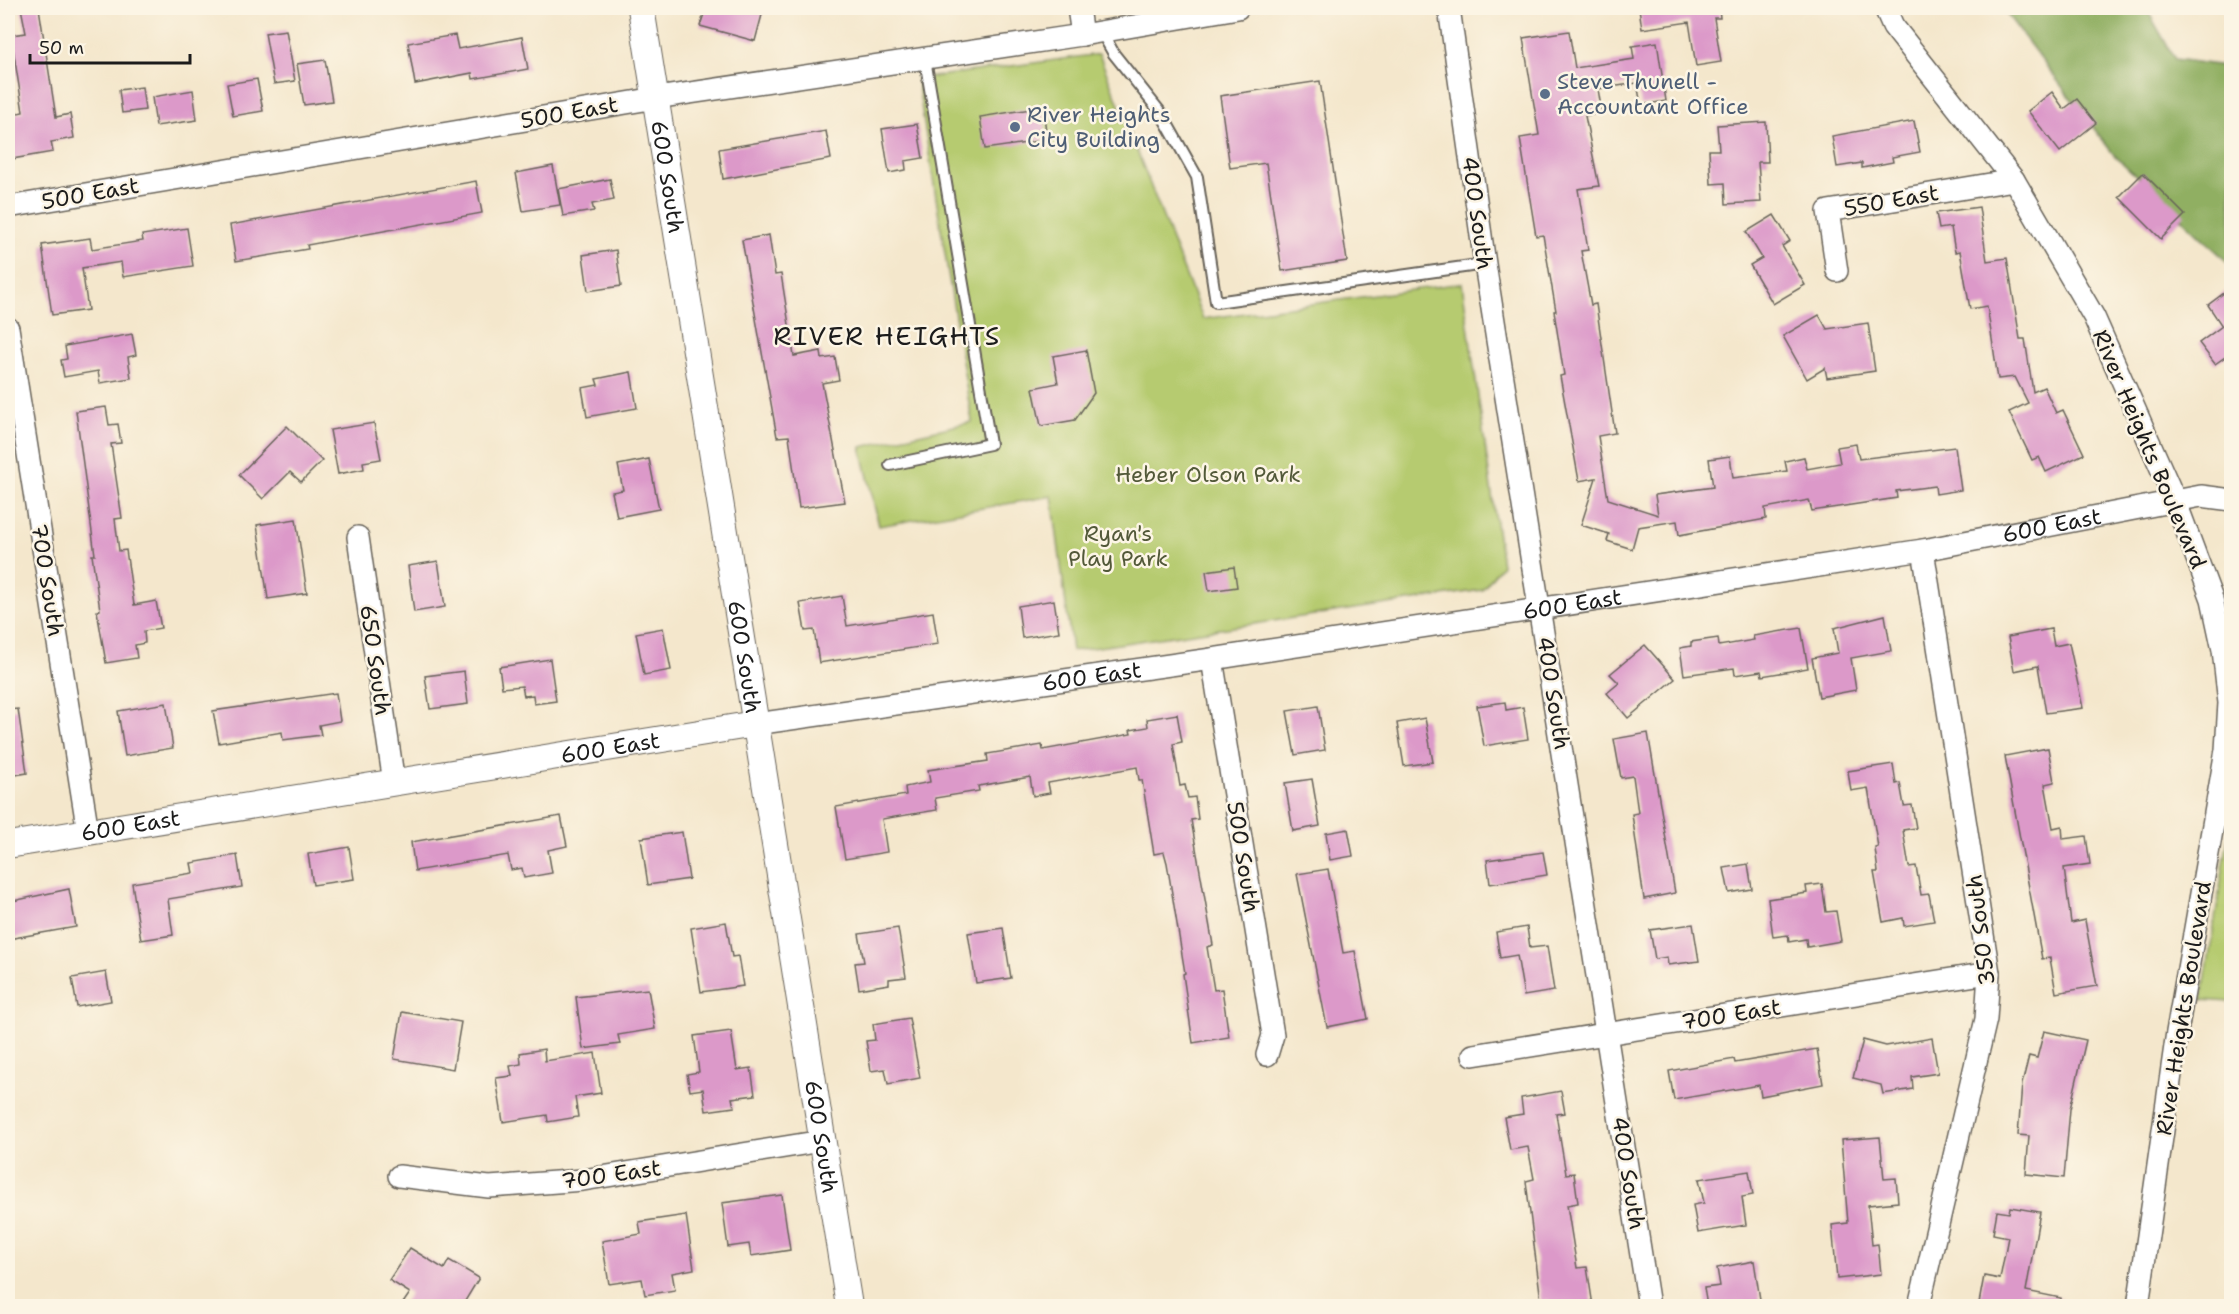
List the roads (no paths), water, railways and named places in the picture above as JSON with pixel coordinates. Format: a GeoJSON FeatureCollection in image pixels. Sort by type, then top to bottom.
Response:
{"type":"FeatureCollection","features":[{"type":"Feature","properties":{"kind":"street","name":"600 South"},"geometry":{"type":"LineString","coordinates":[[641,8],[849,1306]]}},
{"type":"Feature","properties":{"kind":"street"},"geometry":{"type":"LineString","coordinates":[[1078,8],[1091,33]]}},
{"type":"Feature","properties":{"kind":"street","name":"500 East"},"geometry":{"type":"LineString","coordinates":[[8,207],[656,98],[925,59],[1238,8]]}},
{"type":"Feature","properties":{"kind":"street","name":"400 South"},"geometry":{"type":"LineString","coordinates":[[1449,8],[1485,264],[1649,1306]]}},
{"type":"Feature","properties":{"kind":"street","name":"River Heights Boulevard"},"geometry":{"type":"LineString","coordinates":[[1885,8],[1893,26],[2014,180],[2094,317],[2175,500],[2212,599],[2223,650],[2229,703],[2226,750],[2178,1032],[2138,1306]]}},
{"type":"Feature","properties":{"kind":"street","name":"550 East"},"geometry":{"type":"LineString","coordinates":[[1837,271],[1828,211],[2014,180]]}},
{"type":"Feature","properties":{"kind":"street","name":"700 South"},"geometry":{"type":"LineString","coordinates":[[8,328],[88,832]]}},
{"type":"Feature","properties":{"kind":"street","name":"600 East"},"geometry":{"type":"LineString","coordinates":[[8,846],[756,724],[1212,659],[1923,550],[2175,500],[2201,496],[2232,500]]}},
{"type":"Feature","properties":{"kind":"street","name":"650 South"},"geometry":{"type":"LineString","coordinates":[[358,537],[394,783]]}},
{"type":"Feature","properties":{"kind":"street","name":"350 South"},"geometry":{"type":"LineString","coordinates":[[1919,1306],[1986,1019],[1989,973],[1923,550]]}},
{"type":"Feature","properties":{"kind":"street","name":"500 South"},"geometry":{"type":"LineString","coordinates":[[1212,659],[1273,1035],[1267,1055]]}},
{"type":"Feature","properties":{"kind":"street","name":"700 East"},"geometry":{"type":"LineString","coordinates":[[1473,1055],[1989,973]]}},
{"type":"Feature","properties":{"kind":"street","name":"700 East"},"geometry":{"type":"LineString","coordinates":[[399,1176],[489,1187],[583,1180],[822,1141]]}},
{"type":"Feature","properties":{"kind":"lane"},"geometry":{"type":"LineString","coordinates":[[1091,33],[1114,54],[1161,114],[1197,177],[1216,302],[1485,264]]}},
{"type":"Feature","properties":{"kind":"lane"},"geometry":{"type":"LineString","coordinates":[[890,465],[990,444],[925,59]]}},
{"type":"Feature","properties":{"kind":"place","name":"Steve Thunell - Accountant Office"},"geometry":{"type":"Point","coordinates":[1545,94]}},
{"type":"Feature","properties":{"kind":"place","name":"River Heights City Building"},"geometry":{"type":"Point","coordinates":[1015,127]}},
{"type":"Feature","properties":{"kind":"district","name":"RIVER HEIGHTS"},"geometry":{"type":"Point","coordinates":[887,336]}},
{"type":"Feature","properties":{"kind":"park label","name":"Heber Olson Park"},"geometry":{"type":"Point","coordinates":[1208,474]}},
{"type":"Feature","properties":{"kind":"park label","name":"Ryan's Play Park"},"geometry":{"type":"Point","coordinates":[1118,546]}}]}
